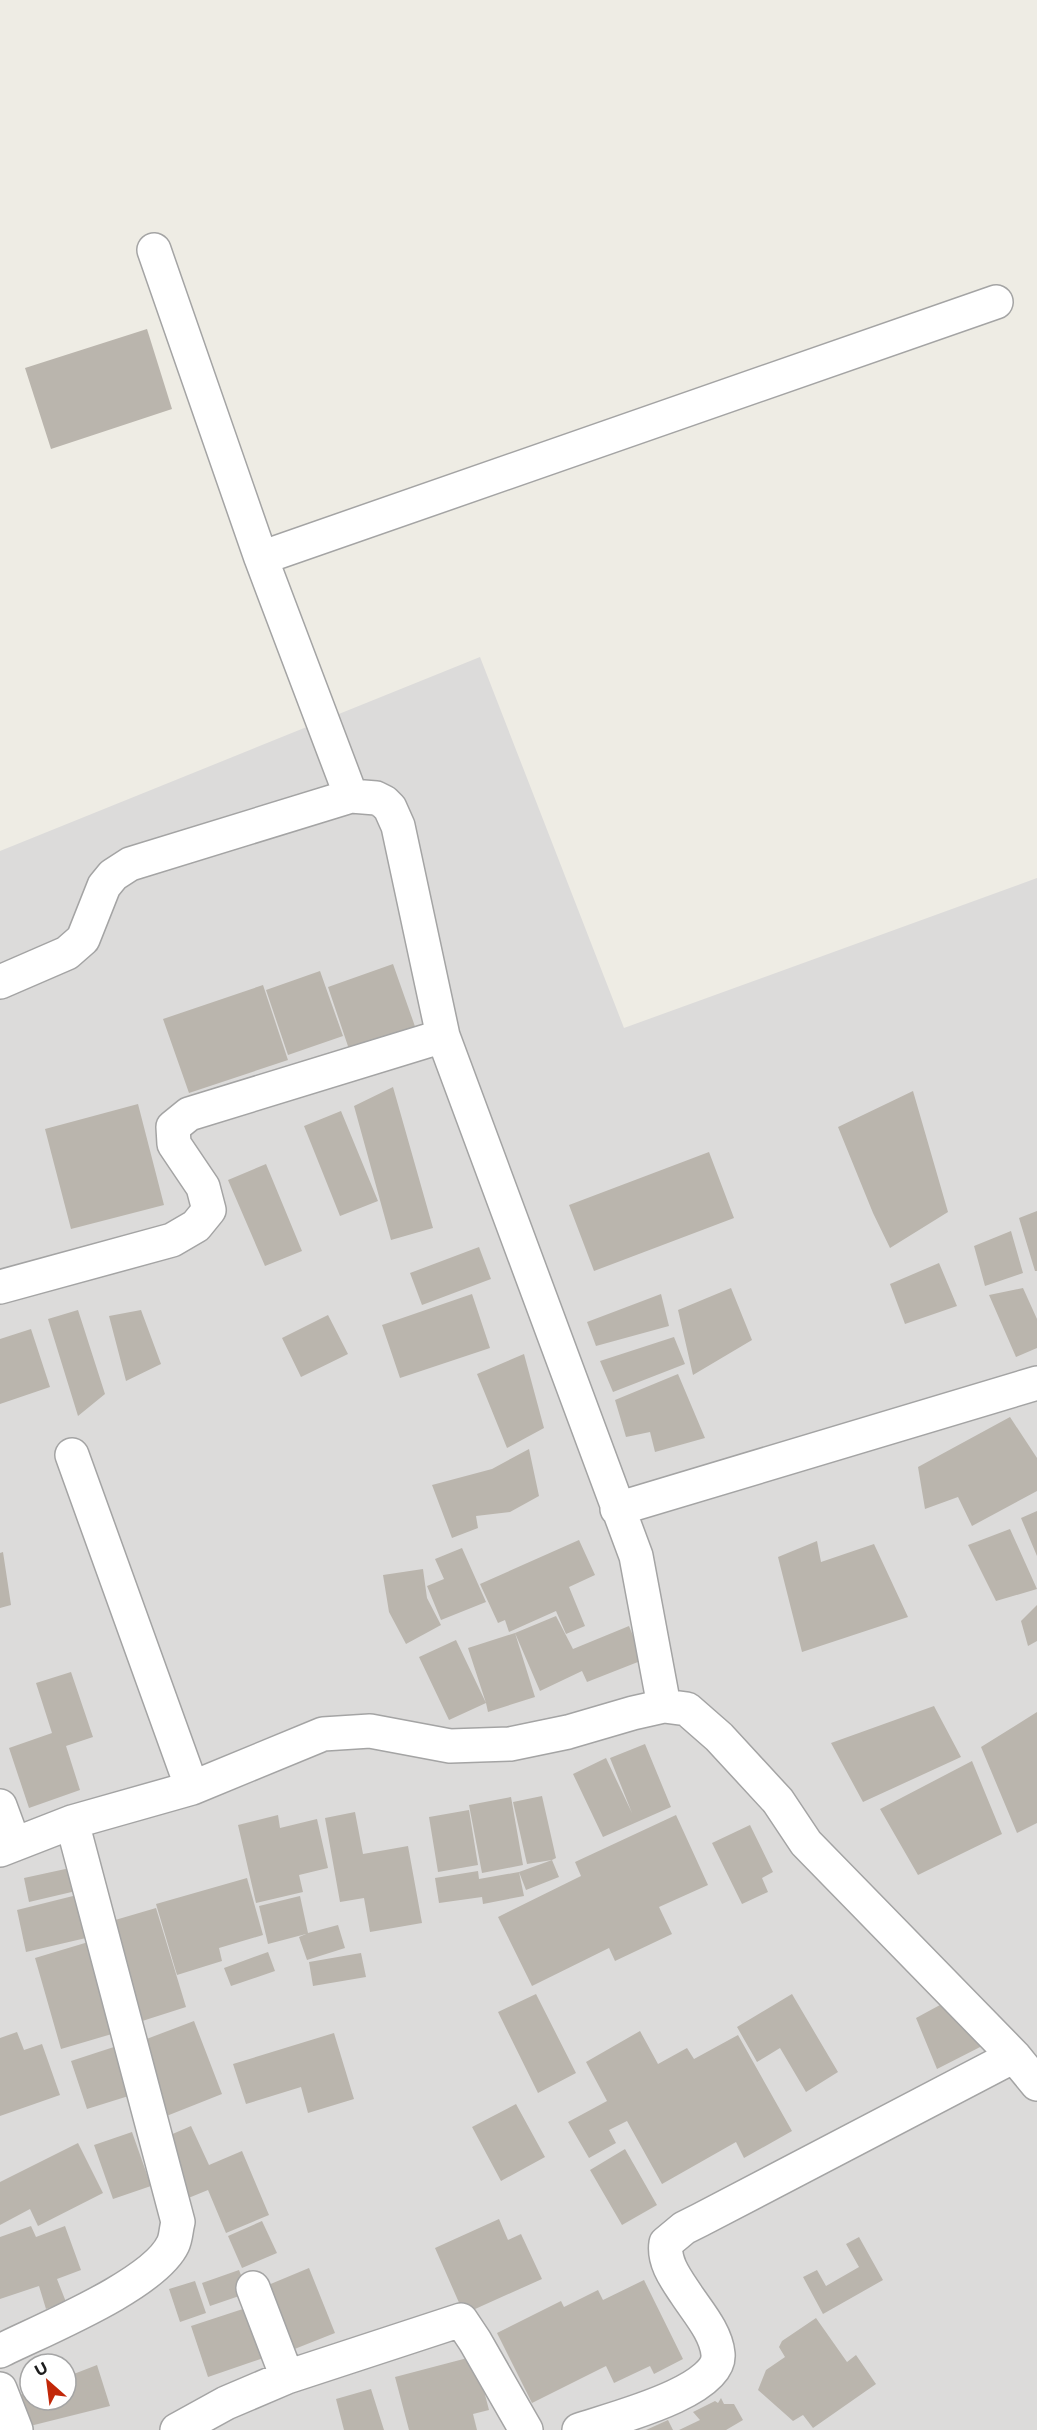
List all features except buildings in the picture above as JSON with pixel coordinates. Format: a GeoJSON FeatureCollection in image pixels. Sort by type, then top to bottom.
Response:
{"type":"FeatureCollection","features":[{"type":"Feature","properties":{"kind":"street"},"geometry":{"type":"LineString","coordinates":[[154,250],[261,558],[351,796]]}},
{"type":"Feature","properties":{"kind":"street"},"geometry":{"type":"LineString","coordinates":[[261,558],[996,302]]}},
{"type":"Feature","properties":{"kind":"street"},"geometry":{"type":"LineString","coordinates":[[0,982],[67,953],[83,939],[104,886],[113,875],[129,864],[351,796],[376,798],[390,808],[398,826],[443,1036],[636,1556],[664,1706]]}},
{"type":"Feature","properties":{"kind":"street"},"geometry":{"type":"LineString","coordinates":[[0,1287],[172,1240],[196,1226],[209,1210],[203,1187],[174,1144],[174,1127],[189,1114],[443,1036]]}},
{"type":"Feature","properties":{"kind":"street"},"geometry":{"type":"LineString","coordinates":[[617,1509],[1037,1383]]}},
{"type":"Feature","properties":{"kind":"street"},"geometry":{"type":"LineString","coordinates":[[72,1455],[192,1788]]}},
{"type":"Feature","properties":{"kind":"street"},"geometry":{"type":"LineString","coordinates":[[0,1806],[7,1847],[72,1822],[192,1788],[323,1734],[370,1731],[450,1746],[510,1744],[568,1732],[664,1706],[687,1709],[719,1737],[778,1802],[806,1843],[1014,2056],[1037,2084]]}},
{"type":"Feature","properties":{"kind":"street"},"geometry":{"type":"LineString","coordinates":[[0,2351],[130,2285],[157,2265],[172,2244],[178,2222],[72,1822]]}},
{"type":"Feature","properties":{"kind":"street"},"geometry":{"type":"LineString","coordinates":[[579,2430],[676,2396],[710,2376],[717,2365],[718,2355],[714,2340],[679,2284],[666,2258],[666,2243],[672,2237],[700,2220],[1014,2056]]}},
{"type":"Feature","properties":{"kind":"street"},"geometry":{"type":"LineString","coordinates":[[253,2288],[287,2377]]}},
{"type":"Feature","properties":{"kind":"street"},"geometry":{"type":"LineString","coordinates":[[177,2430],[226,2403],[287,2377],[461,2320],[526,2430]]}},
{"type":"Feature","properties":{"kind":"street"},"geometry":{"type":"LineString","coordinates":[[0,2389],[16,2430]]}},
{"type":"Feature","properties":{"kind":"shaded area"},"geometry":{"type":"Polygon","coordinates":[[[480,657],[624,1028],[1037,878],[1037,2430],[0,2430],[0,851],[480,657]]]}}]}
